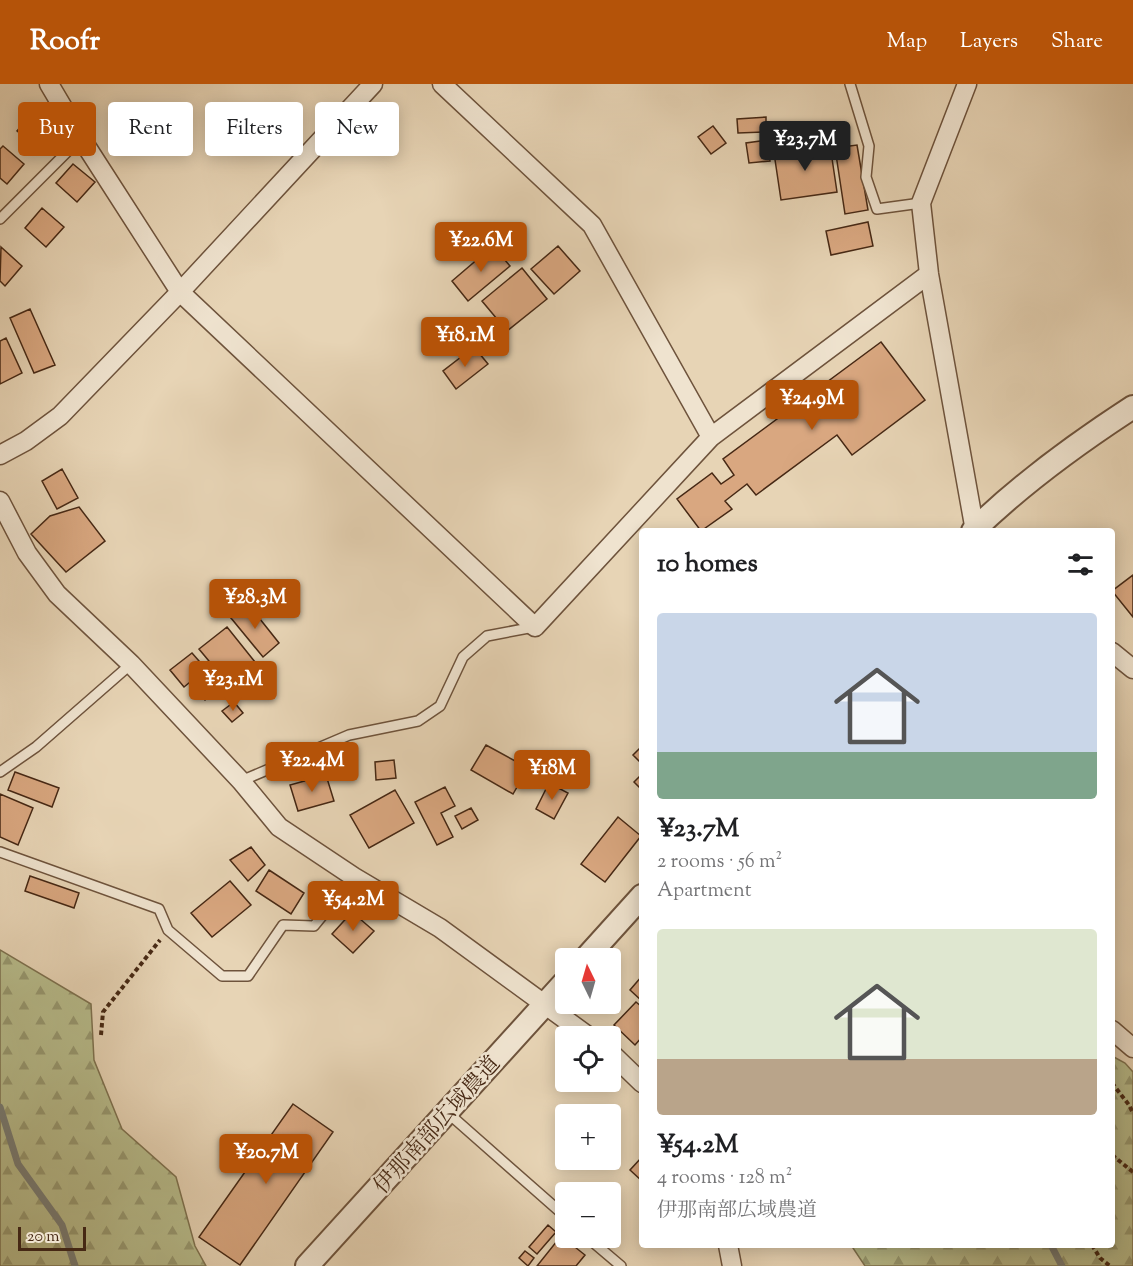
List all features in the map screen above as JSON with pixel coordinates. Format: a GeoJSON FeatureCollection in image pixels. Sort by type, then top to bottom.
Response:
{"type":"FeatureCollection","features":[{"type":"Feature","properties":{"kind":"street"},"geometry":{"type":"LineString","coordinates":[[49,84],[60,102]]}},
{"type":"Feature","properties":{"kind":"street"},"geometry":{"type":"LineString","coordinates":[[0,455],[26,441],[60,416],[180,292],[373,84]]}},
{"type":"Feature","properties":{"kind":"street"},"geometry":{"type":"LineString","coordinates":[[442,84],[592,225],[711,437]]}},
{"type":"Feature","properties":{"kind":"street"},"geometry":{"type":"LineString","coordinates":[[967,84],[921,203],[929,274],[974,528]]}},
{"type":"Feature","properties":{"kind":"street"},"geometry":{"type":"LineString","coordinates":[[93,156],[180,292],[535,627],[711,437],[929,274]]}},
{"type":"Feature","properties":{"kind":"street"},"geometry":{"type":"LineString","coordinates":[[976,528],[1034,476],[1089,435],[1133,407]]}},
{"type":"Feature","properties":{"kind":"street"},"geometry":{"type":"LineString","coordinates":[[0,501],[27,553],[57,594],[131,664],[241,781],[279,827],[354,877],[440,928],[574,1026]]}},
{"type":"Feature","properties":{"kind":"street"},"geometry":{"type":"LineString","coordinates":[[1115,654],[1133,669]]}},
{"type":"Feature","properties":{"kind":"street"},"geometry":{"type":"LineString","coordinates":[[595,948],[639,899]]}},
{"type":"Feature","properties":{"kind":"street","name":"伊那南部広域農道"},"geometry":{"type":"LineString","coordinates":[[307,1266],[555,993]]}},
{"type":"Feature","properties":{"kind":"street"},"geometry":{"type":"LineString","coordinates":[[1115,1033],[1133,1048]]}},
{"type":"Feature","properties":{"kind":"street"},"geometry":{"type":"LineString","coordinates":[[621,1063],[639,1080]]}},
{"type":"Feature","properties":{"kind":"street"},"geometry":{"type":"LineString","coordinates":[[729,1248],[732,1266]]}},
{"type":"Feature","properties":{"kind":"lane"},"geometry":{"type":"LineString","coordinates":[[850,84],[869,146],[866,177],[877,209],[921,203]]}},
{"type":"Feature","properties":{"kind":"lane"},"geometry":{"type":"LineString","coordinates":[[0,219],[63,156]]}},
{"type":"Feature","properties":{"kind":"lane"},"geometry":{"type":"LineString","coordinates":[[241,781],[349,735],[418,721],[440,706],[463,657],[487,636],[535,627]]}},
{"type":"Feature","properties":{"kind":"lane"},"geometry":{"type":"LineString","coordinates":[[0,772],[36,747],[131,664]]}},
{"type":"Feature","properties":{"kind":"lane"},"geometry":{"type":"LineString","coordinates":[[0,852],[159,909],[168,930],[222,976],[248,976],[283,925],[314,926],[354,877]]}},
{"type":"Feature","properties":{"kind":"lane"},"geometry":{"type":"LineString","coordinates":[[446,1112],[555,1207]]}},
{"type":"Feature","properties":{"kind":"lane"},"geometry":{"type":"LineString","coordinates":[[600,1248],[621,1266]]}},
{"type":"Feature","properties":{"kind":"path"},"geometry":{"type":"LineString","coordinates":[[101,1035],[103,1012],[168,930]]}},
{"type":"Feature","properties":{"kind":"path"},"geometry":{"type":"LineString","coordinates":[[1115,1087],[1133,1113]]}},
{"type":"Feature","properties":{"kind":"path"},"geometry":{"type":"LineString","coordinates":[[1115,1157],[1133,1172]]}},
{"type":"Feature","properties":{"kind":"path"},"geometry":{"type":"LineString","coordinates":[[1094,1248],[1100,1258],[1110,1266]]}},
{"type":"Feature","properties":{"kind":"green space"},"geometry":{"type":"Polygon","coordinates":[[[0,950],[91,1004],[94,1060],[122,1129],[176,1177],[195,1246],[206,1266],[0,1266],[0,950]]]}},
{"type":"Feature","properties":{"kind":"green space"},"geometry":{"type":"Polygon","coordinates":[[[1115,1058],[1125,1063],[1133,1072],[1133,1266],[865,1266],[853,1248],[1115,1248],[1115,1058]]]}},
{"type":"Feature","properties":{"kind":"building"},"geometry":{"type":"Polygon","coordinates":[[[766,117],[766,132],[738,133],[737,119],[766,117]]]}},
{"type":"Feature","properties":{"kind":"building"},"geometry":{"type":"Polygon","coordinates":[[[818,122],[819,139],[773,142],[772,126],[818,122]]]}},
{"type":"Feature","properties":{"kind":"building"},"geometry":{"type":"Polygon","coordinates":[[[713,126],[726,143],[711,154],[698,137],[713,126]]]}},
{"type":"Feature","properties":{"kind":"building"},"geometry":{"type":"Polygon","coordinates":[[[767,140],[770,161],[749,163],[746,143],[767,140]]]}},
{"type":"Feature","properties":{"kind":"building"},"geometry":{"type":"Polygon","coordinates":[[[830,145],[837,192],[781,200],[774,153],[830,145]]]}},
{"type":"Feature","properties":{"kind":"building"},"geometry":{"type":"Polygon","coordinates":[[[857,145],[868,210],[845,214],[835,148],[857,145]]]}},
{"type":"Feature","properties":{"kind":"building"},"geometry":{"type":"Polygon","coordinates":[[[3,146],[24,164],[7,184],[0,178],[0,149],[3,146]]]}},
{"type":"Feature","properties":{"kind":"building"},"geometry":{"type":"Polygon","coordinates":[[[73,164],[95,182],[77,202],[56,183],[73,164]]]}},
{"type":"Feature","properties":{"kind":"building"},"geometry":{"type":"Polygon","coordinates":[[[42,208],[64,227],[46,247],[25,228],[42,208]]]}},
{"type":"Feature","properties":{"kind":"building"},"geometry":{"type":"Polygon","coordinates":[[[868,222],[873,246],[831,255],[826,231],[868,222]]]}},
{"type":"Feature","properties":{"kind":"building"},"geometry":{"type":"Polygon","coordinates":[[[493,246],[510,266],[468,301],[452,281],[493,246]]]}},
{"type":"Feature","properties":{"kind":"building"},"geometry":{"type":"Polygon","coordinates":[[[558,246],[580,271],[554,294],[531,269],[558,246]]]}},
{"type":"Feature","properties":{"kind":"building"},"geometry":{"type":"Polygon","coordinates":[[[1,247],[22,266],[5,286],[0,281],[1,247]]]}},
{"type":"Feature","properties":{"kind":"building"},"geometry":{"type":"Polygon","coordinates":[[[522,268],[547,299],[507,331],[482,301],[522,268]]]}},
{"type":"Feature","properties":{"kind":"building"},"geometry":{"type":"Polygon","coordinates":[[[30,309],[55,365],[34,373],[10,318],[30,309]]]}},
{"type":"Feature","properties":{"kind":"building"},"geometry":{"type":"Polygon","coordinates":[[[6,338],[22,373],[0,384],[0,341],[6,338]]]}},
{"type":"Feature","properties":{"kind":"building"},"geometry":{"type":"Polygon","coordinates":[[[881,342],[925,400],[852,455],[837,435],[756,495],[747,484],[725,501],[732,509],[705,528],[699,528],[677,499],[712,473],[721,484],[734,475],[723,459],[881,342]]]}},
{"type":"Feature","properties":{"kind":"building"},"geometry":{"type":"Polygon","coordinates":[[[474,347],[488,364],[456,389],[443,371],[474,347]]]}},
{"type":"Feature","properties":{"kind":"building"},"geometry":{"type":"Polygon","coordinates":[[[62,469],[78,498],[57,509],[42,481],[62,469]]]}},
{"type":"Feature","properties":{"kind":"building"},"geometry":{"type":"Polygon","coordinates":[[[79,507],[105,541],[66,572],[31,534],[50,516],[79,507]]]}},
{"type":"Feature","properties":{"kind":"building"},"geometry":{"type":"Polygon","coordinates":[[[1133,575],[1133,617],[1115,595],[1115,589],[1133,575]]]}},
{"type":"Feature","properties":{"kind":"building"},"geometry":{"type":"Polygon","coordinates":[[[248,604],[279,643],[263,657],[231,618],[248,604]]]}},
{"type":"Feature","properties":{"kind":"building"},"geometry":{"type":"Polygon","coordinates":[[[227,627],[255,662],[228,684],[199,649],[227,627]]]}},
{"type":"Feature","properties":{"kind":"building"},"geometry":{"type":"Polygon","coordinates":[[[192,653],[206,669],[184,687],[170,670],[192,653]]]}},
{"type":"Feature","properties":{"kind":"building"},"geometry":{"type":"Polygon","coordinates":[[[206,679],[216,691],[205,700],[195,689],[206,679]]]}},
{"type":"Feature","properties":{"kind":"building"},"geometry":{"type":"Polygon","coordinates":[[[234,702],[243,713],[232,722],[222,711],[234,702]]]}},
{"type":"Feature","properties":{"kind":"building"},"geometry":{"type":"Polygon","coordinates":[[[486,745],[528,768],[513,794],[471,770],[486,745]]]}},
{"type":"Feature","properties":{"kind":"building"},"geometry":{"type":"Polygon","coordinates":[[[639,749],[639,761],[633,755],[639,749]]]}},
{"type":"Feature","properties":{"kind":"building"},"geometry":{"type":"Polygon","coordinates":[[[394,760],[396,778],[376,780],[375,762],[394,760]]]}},
{"type":"Feature","properties":{"kind":"building"},"geometry":{"type":"Polygon","coordinates":[[[15,772],[59,788],[52,807],[8,790],[15,772]]]}},
{"type":"Feature","properties":{"kind":"building"},"geometry":{"type":"Polygon","coordinates":[[[326,775],[334,801],[298,811],[290,785],[326,775]]]}},
{"type":"Feature","properties":{"kind":"building"},"geometry":{"type":"Polygon","coordinates":[[[639,777],[639,787],[634,782],[639,777]]]}},
{"type":"Feature","properties":{"kind":"building"},"geometry":{"type":"Polygon","coordinates":[[[549,783],[568,793],[554,819],[536,809],[549,783]]]}},
{"type":"Feature","properties":{"kind":"building"},"geometry":{"type":"Polygon","coordinates":[[[445,787],[455,806],[441,813],[453,837],[437,845],[415,802],[445,787]]]}},
{"type":"Feature","properties":{"kind":"building"},"geometry":{"type":"Polygon","coordinates":[[[395,790],[414,823],[369,848],[350,815],[395,790]]]}},
{"type":"Feature","properties":{"kind":"building"},"geometry":{"type":"Polygon","coordinates":[[[0,794],[33,808],[18,845],[0,837],[0,794]]]}},
{"type":"Feature","properties":{"kind":"building"},"geometry":{"type":"Polygon","coordinates":[[[471,808],[478,820],[462,829],[455,816],[471,808]]]}},
{"type":"Feature","properties":{"kind":"building"},"geometry":{"type":"Polygon","coordinates":[[[618,817],[639,834],[639,839],[605,882],[581,864],[618,817]]]}},
{"type":"Feature","properties":{"kind":"building"},"geometry":{"type":"Polygon","coordinates":[[[251,847],[265,865],[248,881],[230,860],[251,847]]]}},
{"type":"Feature","properties":{"kind":"building"},"geometry":{"type":"Polygon","coordinates":[[[269,870],[304,893],[291,914],[256,891],[269,870]]]}},
{"type":"Feature","properties":{"kind":"building"},"geometry":{"type":"Polygon","coordinates":[[[30,876],[79,893],[74,908],[25,891],[30,876]]]}},
{"type":"Feature","properties":{"kind":"building"},"geometry":{"type":"Polygon","coordinates":[[[230,881],[251,905],[212,937],[191,913],[230,881]]]}},
{"type":"Feature","properties":{"kind":"building"},"geometry":{"type":"Polygon","coordinates":[[[352,912],[374,931],[353,953],[332,934],[352,912]]]}},
{"type":"Feature","properties":{"kind":"building"},"geometry":{"type":"Polygon","coordinates":[[[639,980],[639,998],[630,990],[639,980]]]}},
{"type":"Feature","properties":{"kind":"building"},"geometry":{"type":"Polygon","coordinates":[[[636,1002],[639,1004],[639,1040],[635,1045],[621,1032],[621,1026],[615,1026],[636,1002]]]}},
{"type":"Feature","properties":{"kind":"building"},"geometry":{"type":"Polygon","coordinates":[[[293,1104],[333,1132],[240,1265],[199,1237],[293,1104]]]}},
{"type":"Feature","properties":{"kind":"building"},"geometry":{"type":"Polygon","coordinates":[[[639,1160],[639,1178],[630,1170],[639,1160]]]}},
{"type":"Feature","properties":{"kind":"building"},"geometry":{"type":"Polygon","coordinates":[[[548,1225],[555,1231],[537,1254],[529,1247],[548,1225]]]}},
{"type":"Feature","properties":{"kind":"building"},"geometry":{"type":"Polygon","coordinates":[[[555,1244],[555,1248],[576,1248],[585,1255],[576,1266],[537,1266],[555,1244]]]}},
{"type":"Feature","properties":{"kind":"building"},"geometry":{"type":"Polygon","coordinates":[[[525,1251],[534,1258],[528,1266],[519,1258],[525,1251]]]}},
{"type":"Feature","properties":{"kind":"waterway"},"geometry":{"type":"LineString","coordinates":[[0,1107],[18,1164],[62,1225],[75,1266]]}},
{"type":"Feature","properties":{"kind":"waterway"},"geometry":{"type":"LineString","coordinates":[[1053,1248],[1062,1266]]}}]}
